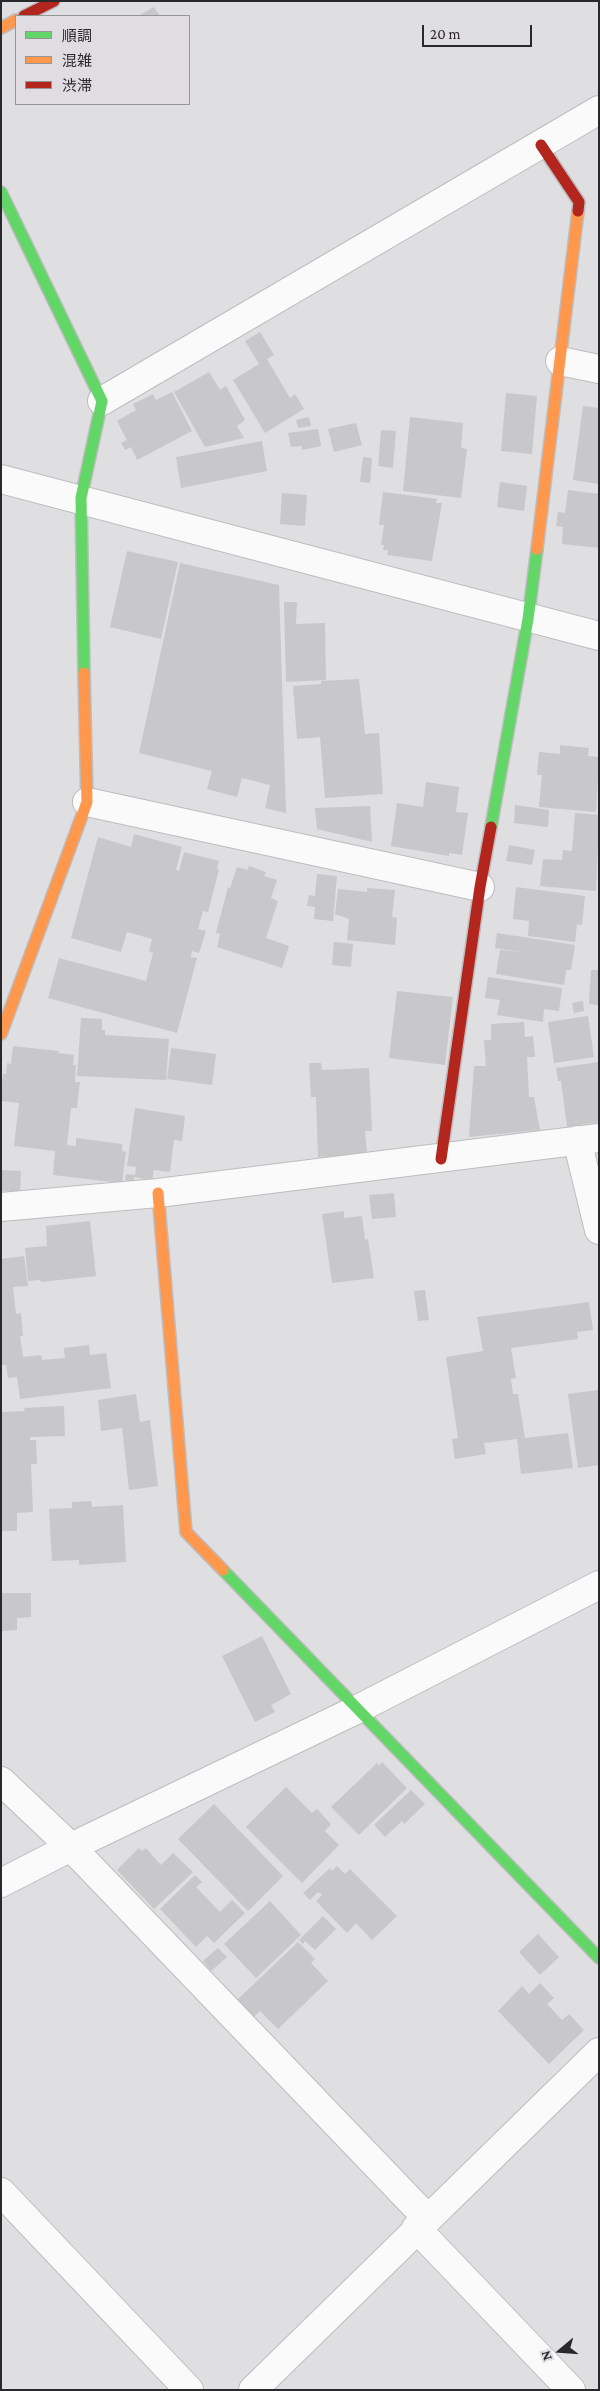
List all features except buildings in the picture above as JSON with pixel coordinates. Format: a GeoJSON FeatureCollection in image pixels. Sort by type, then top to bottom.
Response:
{"type":"FeatureCollection","features":[{"type":"Feature","properties":{"kind":"street"},"geometry":{"type":"LineString","coordinates":[[26,15],[54,1]]}},
{"type":"Feature","properties":{"kind":"street"},"geometry":{"type":"LineString","coordinates":[[1,28],[15,21]]}},
{"type":"Feature","properties":{"kind":"street"},"geometry":{"type":"LineString","coordinates":[[102,401],[599,110]]}},
{"type":"Feature","properties":{"kind":"street"},"geometry":{"type":"LineString","coordinates":[[441,1159],[480,887],[528,619],[579,202],[541,145]]}},
{"type":"Feature","properties":{"kind":"street"},"geometry":{"type":"LineString","coordinates":[[1,192],[102,401],[80,498],[87,802],[1,1034]]}},
{"type":"Feature","properties":{"kind":"street"},"geometry":{"type":"LineString","coordinates":[[560,361],[599,369]]}},
{"type":"Feature","properties":{"kind":"street"},"geometry":{"type":"LineString","coordinates":[[1,479],[80,498],[528,619],[599,636]]}},
{"type":"Feature","properties":{"kind":"street"},"geometry":{"type":"LineString","coordinates":[[87,802],[480,887]]}},
{"type":"Feature","properties":{"kind":"street"},"geometry":{"type":"LineString","coordinates":[[1,1207],[158,1193],[441,1159],[588,1139],[599,1230]]}},
{"type":"Feature","properties":{"kind":"street"},"geometry":{"type":"LineString","coordinates":[[158,1193],[186,1532],[356,1710],[599,1958]]}},
{"type":"Feature","properties":{"kind":"street"},"geometry":{"type":"LineString","coordinates":[[1,1883],[70,1847],[356,1710],[599,1585]]}},
{"type":"Feature","properties":{"kind":"street"},"geometry":{"type":"LineString","coordinates":[[1,1781],[70,1847],[422,2223],[571,2390]]}},
{"type":"Feature","properties":{"kind":"street"},"geometry":{"type":"LineString","coordinates":[[253,2390],[599,2052]]}},
{"type":"Feature","properties":{"kind":"street"},"geometry":{"type":"LineString","coordinates":[[1,2192],[189,2390]]}},
{"type":"Feature","properties":{"kind":"traffic: fast"},"geometry":{"type":"LineString","coordinates":[[1,192],[102,401],[81,498],[84,673]]}},
{"type":"Feature","properties":{"kind":"traffic: fast"},"geometry":{"type":"LineString","coordinates":[[491,827],[528,619],[537,549]]}},
{"type":"Feature","properties":{"kind":"traffic: fast"},"geometry":{"type":"LineString","coordinates":[[223,1570],[599,1958]]}},
{"type":"Feature","properties":{"kind":"traffic: slow"},"geometry":{"type":"LineString","coordinates":[[1,28],[15,21]]}},
{"type":"Feature","properties":{"kind":"traffic: slow"},"geometry":{"type":"LineString","coordinates":[[537,549],[578,211]]}},
{"type":"Feature","properties":{"kind":"traffic: slow"},"geometry":{"type":"LineString","coordinates":[[1,1034],[87,802],[84,673]]}},
{"type":"Feature","properties":{"kind":"traffic: slow"},"geometry":{"type":"LineString","coordinates":[[158,1193],[186,1532],[223,1570]]}},
{"type":"Feature","properties":{"kind":"traffic: jam"},"geometry":{"type":"LineString","coordinates":[[26,15],[54,1]]}},
{"type":"Feature","properties":{"kind":"traffic: jam"},"geometry":{"type":"LineString","coordinates":[[541,145],[579,202],[578,211]]}},
{"type":"Feature","properties":{"kind":"traffic: jam"},"geometry":{"type":"LineString","coordinates":[[441,1159],[480,887],[491,827]]}}]}
